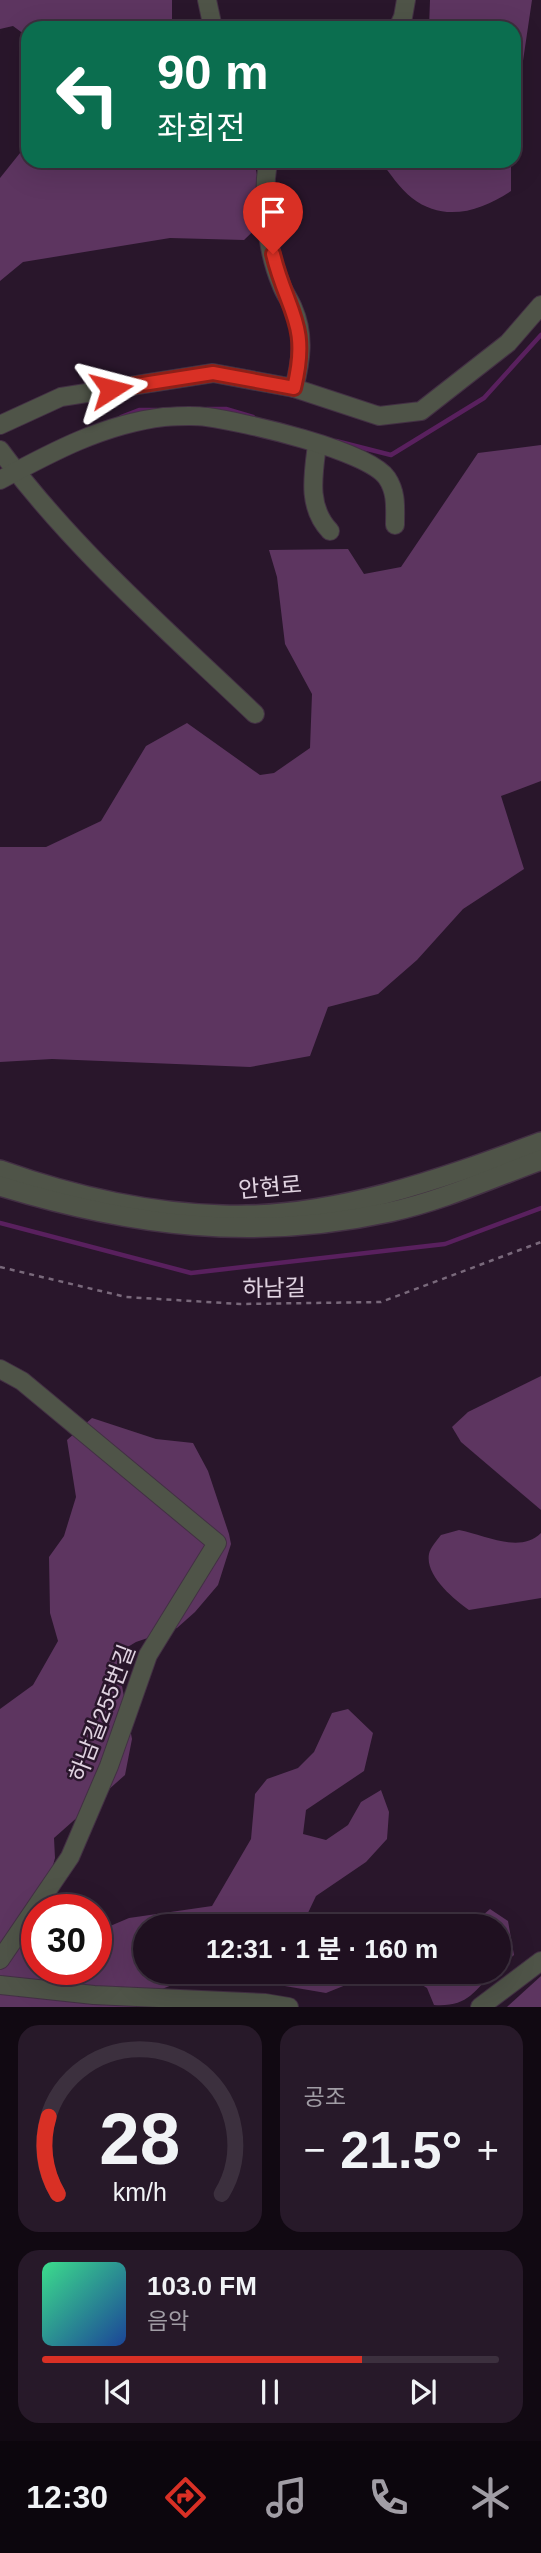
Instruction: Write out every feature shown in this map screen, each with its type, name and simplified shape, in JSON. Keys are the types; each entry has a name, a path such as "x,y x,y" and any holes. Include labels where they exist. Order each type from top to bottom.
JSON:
{"street":[{"path":"207,0 212,21"},
{"path":"402,21 406,0"},
{"path":"268,168 267,215 273,254 280,284 295,311 301,339 301,360 294,388"},
{"path":"0,425 61,397 213,373 294,388 379,416 421,411 508,343 541,305"},
{"path":"255,714 81,546 7,466 104,431 164,417 205,416 258,427 365,459 386,477 396,496 395,525"},
{"path":"317,445 313,475 315,503 318,518 330,531"},
{"name":"안현로","path":"0,1170 103,1199 223,1216 303,1210 399,1190 541,1142"},
{"name":"안현로","path":"0,1186 57,1203 168,1224 208,1228 290,1228 391,1212 541,1160"},
{"name":"하남길255번길","path":"0,1369 22,1381 217,1543 148,1655 109,1766 70,1857 0,1960"},
{"path":"480,2007 541,1961"},
{"path":"0,1985 82,1994 240,2001 289,2007"}],"path":[{"name":"하남길","path":"0,1267 126,1297 240,1304 381,1302 541,1242"}],"shaded area":[{"path":"0,0 172,0 172,21 21,21 21,32 13,26 0,29"},
{"path":"430,0 532,0 521,74 521,21 429,21"},
{"path":"21,152 21,168 255,168 267,218 244,240 170,238 23,262 0,281 0,178"},
{"path":"385,168 511,168 511,191 475,209 449,212 437,210 424,206 399,186"},
{"path":"541,445 541,781 501,796 524,869 463,909 417,960 378,994 328,1007 310,1056 250,1067 52,1059 0,1062 0,847 46,847 101,821 146,746 187,723 260,775 274,773 310,748 312,694 285,644 277,577 269,550 348,549 364,574 401,567 478,453"},
{"path":"541,1376 541,1510 461,1442 452,1427 468,1412"},
{"path":"92,1418 156,1439 193,1443 208,1471 231,1544 218,1585 195,1612 177,1628 136,1642 116,1654 132,1739 125,1775 54,1838 55,1858 45,1894 21,1894 21,1985 112,1985 112,1925 133,1917 133,1984 174,1984 157,1991 159,2007 0,2007 0,1709 33,1685 58,1641 50,1613 49,1557 64,1536 76,1497 67,1440"},
{"path":"459,1530 513,1543 533,1539 541,1533 541,1598 469,1610 456,1600 431,1570 429,1554 441,1535"},
{"path":"348,1709 373,1733 364,1771 306,1810 303,1834 326,1840 348,1825 361,1802 381,1790 389,1812 387,1839 366,1862 316,1896 307,1914 157,1914 212,1906 251,1839 255,1794 267,1779 298,1768 314,1752 332,1713"},
{"path":"490,1909 498,1914 484,1914"},
{"path":"541,1976 541,2007 507,2007 508,2006"},
{"path":"273,1984 348,1984 326,1993"},
{"path":"420,1984 483,1984 462,2001 445,2005 434,2005 427,1988"}],"waterway":[{"path":"336,441 391,455 484,398 541,335"},
{"path":"207,409 226,409 253,417"},
{"path":"121,417 139,410 157,410"},
{"path":"0,1223 191,1273 445,1244 541,1208"}],"route":[{"path":"111,389 213,373 294,388 301,360 301,339 295,311 280,284 273,254"}]}
